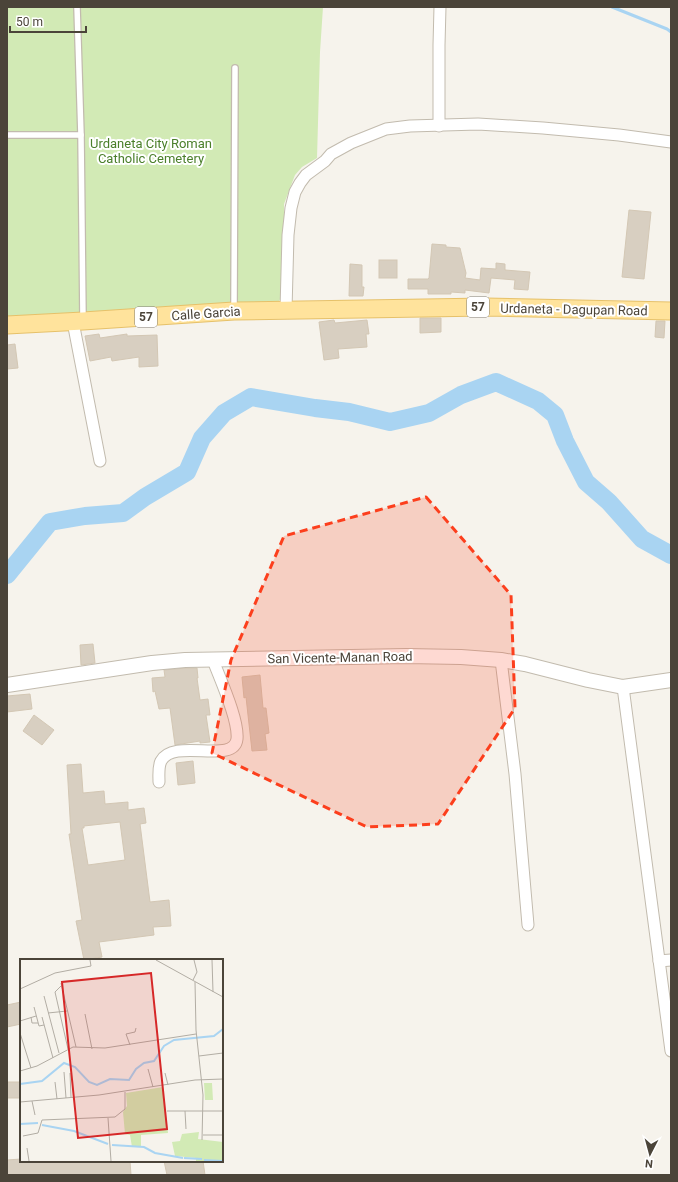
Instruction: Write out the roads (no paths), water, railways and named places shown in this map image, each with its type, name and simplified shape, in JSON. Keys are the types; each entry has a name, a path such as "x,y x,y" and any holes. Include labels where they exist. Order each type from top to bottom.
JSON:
{"main road":[{"name":"Urdaneta - Dagupan Road","path":"286,310 486,307 671,310"},
{"name":"Calle Garcia","path":"7,325 78,322 234,311 286,310"}],"street":[{"path":"439,126 440,7"},
{"path":"286,310 288,235 291,208 295,192 306,175 325,161 331,154 351,143 386,129 410,126 478,124 619,134 671,142"},
{"path":"78,322 100,461"},
{"name":"San Vicente-Manan Road","path":"7,685 185,660 406,656 461,656 501,660 526,664 588,680 623,687 671,680"},
{"path":"159,782 160,762 168,754 194,750 221,751 232,747 236,743 237,738 234,718 213,660"},
{"path":"501,660 516,789 528,925"},
{"path":"623,687 671,1052"},
{"path":"659,961 671,960"}],"lane":[{"path":"78,7 81,135 78,322"},
{"path":"234,311 235,68"},
{"path":"7,135 81,135"}],"waterway":[{"path":"612,7 667,29 671,32"},
{"path":"7,575 50,522 85,516 123,513 145,497 187,472 202,438 224,413 251,397 349,412 390,422 429,413 461,395 496,382 538,401 555,415 565,441 586,482 609,502 642,539 671,555"}],"park label":[{"name":"Urdaneta City Roman Catholic Cemetery","path":"151,150"}]}
